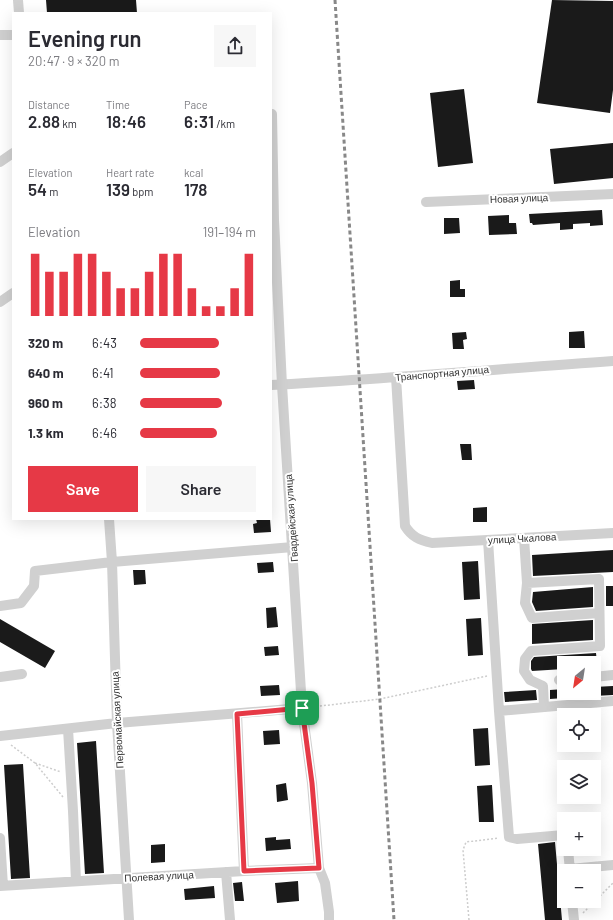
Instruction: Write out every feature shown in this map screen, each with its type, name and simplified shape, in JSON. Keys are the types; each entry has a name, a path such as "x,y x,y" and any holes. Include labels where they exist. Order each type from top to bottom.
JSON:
{"street":[{"path":"18,0 19,12"},
{"path":"0,35 12,35"},
{"name":"Гвардейская улица","path":"272,114 273,220 302,708 312,783 319,868 325,883 329,920"},
{"path":"0,162 12,154"},
{"name":"Новая улица","path":"426,202 613,194"},
{"path":"0,302 12,294"},
{"name":"Транспортная улица","path":"272,385 613,360"},
{"name":"улица Чкалова","path":"396,377 405,526 411,534 420,540 432,543 613,533"},
{"name":"Первомайская улица","path":"109,520 112,562 117,723 128,920"},
{"path":"524,538 527,583 525,603 532,618 599,613"},
{"path":"488,540 496,674 509,837 517,838 557,835"},
{"path":"0,606 21,604 34,586 35,571 112,562 292,547"},
{"path":"527,583 599,579 600,646 531,651 525,658 524,671 530,680 543,686 544,707"},
{"path":"0,678 22,674"},
{"path":"601,676 613,675"},
{"path":"499,711 613,701"},
{"path":"3,738 117,723 302,708"},
{"path":"237,714 244,871"},
{"path":"68,729 74,811 76,881"},
{"path":"0,838 2,886"},
{"path":"601,866 613,865"},
{"name":"Полевая улица","path":"2,886 226,872 319,868"},
{"path":"226,872 230,920"}],"path":[{"path":"302,708 380,699 496,674"},
{"path":"3,738 35,763 74,811"},
{"path":"35,763 72,775"},
{"path":"469,920 463,850 466,842 509,837"},
{"path":"578,917 613,883"}],"building":[{"path":"46,0 136,0 137,12 47,12"},
{"path":"552,0 613,1 613,90 610,113 537,103"},
{"path":"464,89 473,163 438,167 430,93"},
{"path":"613,143 613,178 554,184 550,149"},
{"path":"602,210 603,225 590,226 590,223 573,224 573,229 560,230 560,223 533,225 530,223 529,214"},
{"path":"509,215 509,223 516,223 517,234 489,235 488,216"},
{"path":"444,218 459,218 460,233 444,234"},
{"path":"460,280 460,289 465,289 465,297 450,297 450,281"},
{"path":"584,331 585,348 569,348 569,332"},
{"path":"466,332 467,339 463,340 464,349 453,349 452,333"},
{"path":"474,380 475,389 458,390 457,381"},
{"path":"460,444 471,444 472,460 462,460"},
{"path":"487,507 487,522 473,522 473,508"},
{"path":"256,520 270,520 271,532 254,533 253,524 257,523"},
{"path":"613,550 613,572 533,576 532,555"},
{"path":"478,561 480,599 464,600 462,562"},
{"path":"273,562 274,572 258,573 257,563"},
{"path":"133,570 145,570 146,584 134,585"},
{"path":"606,586 613,586 613,606 606,606"},
{"path":"593,587 593,607 536,611 532,602 533,592"},
{"path":"276,607 278,627 267,628 266,608"},
{"path":"481,618 483,655 468,656 466,619"},
{"path":"0,619 55,651 45,668 0,642"},
{"path":"593,620 593,640 532,644 532,624"},
{"path":"278,646 279,655 265,656 264,647"},
{"path":"596,653 596,656 557,656 557,669 532,671 531,661 534,657"},
{"path":"279,685 280,695 261,696 260,686"},
{"path":"613,686 613,695 601,696 601,687"},
{"path":"536,690 537,700 505,702 504,692"},
{"path":"550,690 557,690 557,698 550,699"},
{"path":"488,728 490,765 475,766 473,729"},
{"path":"279,730 280,744 264,745 263,731"},
{"path":"96,741 104,873 85,874 77,743"},
{"path":"23,764 30,878 11,879 4,765"},
{"path":"286,783 288,800 277,802 276,785"},
{"path":"492,785 494,822 479,822 477,786"},
{"path":"276,837 276,840 290,839 291,849 266,851 265,838"},
{"path":"555,842 557,864 557,908 561,908 562,920 545,920 538,844"},
{"path":"165,844 165,862 151,863 151,845"},
{"path":"298,881 299,901 277,903 275,883"},
{"path":"242,882 244,901 235,901 233,883"},
{"path":"214,886 215,898 185,900 184,889"}],"railway":[{"path":"335,0 394,920"}],"route":[{"path":"302,708 312,783 319,868 244,871 237,714 302,708"}]}
